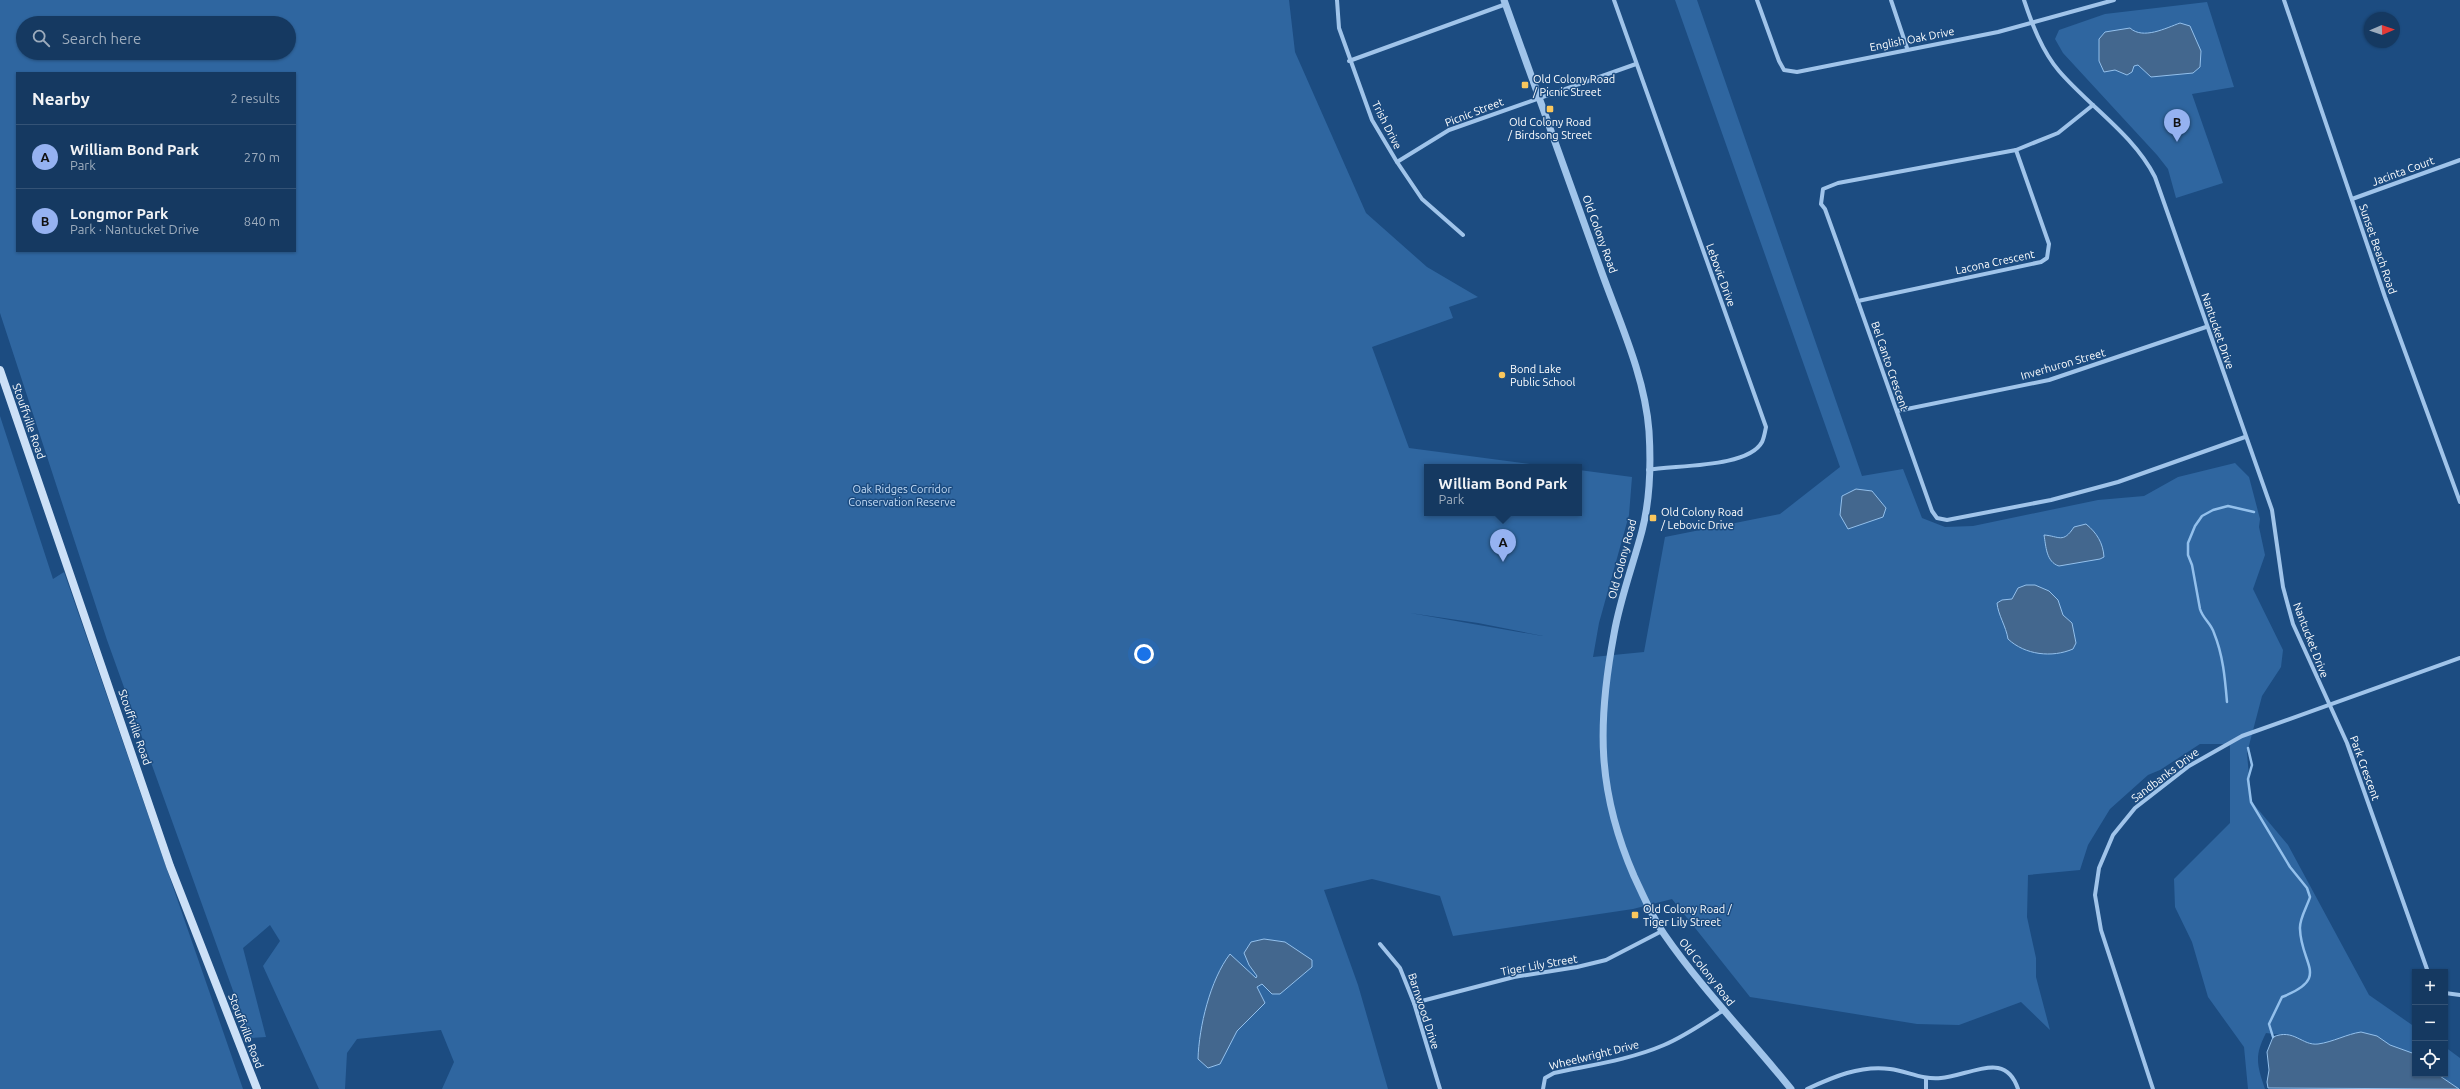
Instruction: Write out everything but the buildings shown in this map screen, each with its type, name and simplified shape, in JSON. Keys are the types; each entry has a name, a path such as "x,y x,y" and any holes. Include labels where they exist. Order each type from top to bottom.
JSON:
{"main road":[{"name":"Stouffville Road","path":"0,370 170,866 257,1089"}],"street":[{"name":"Trish Drive","path":"1337,0 1339,28 1349,61 1372,120 1397,162 1422,199 1463,235"},
{"name":"Lebovic Drive","path":"1614,0 1766,427 1762,443 1750,453 1737,458 1714,464 1648,470"},
{"name":"English Oak Drive","path":"1757,0 1778,62 1784,70 1797,72 1907,48 1998,32 2114,0"},
{"path":"1891,0 1907,48"},
{"name":"Nantucket Drive","path":"2024,0 2031,22 2044,49 2059,70 2134,146 2155,178 2206,327 2272,510 2283,588 2293,624 2328,704"},
{"name":"Sunset Beach Road","path":"2284,0 2352,199 2460,502"},
{"path":"1349,61 1505,2"},
{"name":"Old Colony Road","path":"1505,2 1626,340 1645,400 1649,432 1648,470 1643,527 1616,623 1607,672 1602,748 1610,808 1622,848 1662,931 1722,1011 1764,1055 1791,1089"},
{"name":"Picnic Street","path":"1397,162 1449,130 1636,64"},
{"name":"Bel Canto Crescent","path":"2093,105 2058,133 2016,150 1838,183 1823,189 1821,204 1825,209 1932,511 1938,518 1947,520 2051,500 2118,482 2245,437"},
{"name":"Lacona Crescent","path":"1858,301 2042,262 2047,258 2049,244 2016,150"},
{"name":"Jacinta Court","path":"2352,199 2460,160"},
{"name":"Inverhuron Street","path":"1897,411 2049,380 2206,327"},
{"path":"2328,704 2460,658"},
{"name":"Park Crescent","path":"2328,704 2347,743 2427,969"},
{"name":"Sandbanks Drive","path":"2153,1089 2101,930 2095,895 2099,868 2113,835 2135,808 2189,766 2211,752 2242,736 2328,704"},
{"name":"Tiger Lily Street","path":"1414,1003 1514,977 1577,967 1606,960 1662,931"},
{"name":"Barnwood Drive","path":"1380,944 1400,968 1414,1003 1440,1089"},
{"path":"2448,993 2460,995"},
{"name":"Wheelwright Drive","path":"1543,1089 1545,1078 1554,1073 1625,1058 1664,1045 1694,1030 1722,1011"},
{"path":"1807,1089 1854,1070 1889,1069 1926,1079 1942,1078 1998,1067 2007,1072 2015,1080 2018,1089"},
{"path":"1926,1079 1926,1089"}],"green space":[{"name":"Oak Ridges Corridor Conservation Reserve","path":"0,0 1289,0 1295,52 1366,213 1427,267 1478,297 1449,307 1453,318 1372,347 1409,448 1530,464 1424,464 1424,516 1582,516 1582,470 1632,477 1629,515 1599,623 1593,657 1644,652 1665,537 1780,514 1840,467 1675,0 1697,0 1862,476 1903,469 1922,518 1945,527 1973,526 2098,500 2144,496 2178,477 2235,463 2249,477 2260,519 2259,527 2265,555 2253,589 2283,650 2281,667 2262,696 2247,753 2251,801 2288,845 2369,995 2412,1025 2412,1054 2368,1037 2326,1048 2282,1035 2266,1033 2258,1054 2260,1073 2265,1089 2248,1089 2244,1047 2208,997 2192,942 2175,907 2174,879 2230,823 2230,744 2200,744 2160,770 2148,775 2110,809 2088,845 2080,870 2028,875 2027,917 2036,958 2036,977 2050,1030 2021,1002 1959,1025 1917,1024 1750,997 1672,899 1633,909 1453,936 1440,896 1372,879 1324,890 1358,985 1388,1089 442,1089 454,1062 441,1030 357,1039 347,1053 345,1089 319,1089 263,966 280,941 270,925 243,948 266,1037 250,1038 107,640 0,313","holes":["1410,613 1478,623 1543,636"]},
{"path":"2207,2 2234,87 2192,94 2223,183 2176,198 2168,169 2157,155 2063,53 2055,39 2059,30 2105,14"},
{"path":"0,416 53,579 64,572 243,1089 0,1089"},
{"path":"2448,1049 2460,1058 2460,1089 2452,1089 2438,1077 2448,1077"}],"shaded area":[{"path":"2180,23 2190,26 2201,51 2200,67 2193,73 2151,77 2138,65 2134,66 2132,72 2127,75 2115,70 2104,72 2099,61 2099,39 2105,32 2130,28 2141,33 2148,33"},
{"path":"1856,489 1872,491 1886,508 1883,517 1848,529 1840,515 1842,496"},
{"path":"2086,524 2099,539 2104,557 2059,566 2051,561 2047,553 2044,535 2060,538 2064,537 2067,536 2074,527"},
{"path":"2026,585 2035,585 2049,591 2058,600 2063,615 2072,623 2076,643 2073,649 2065,652 2048,654 2030,652 2022,649 2008,639 1997,603 2002,600 2012,599 2018,588"},
{"path":"1264,939 1285,942 1312,960 1312,967 1280,994 1272,994 1262,984 1257,987 1265,1003 1237,1031 1220,1064 1208,1068 1198,1059 1203,1019 1211,990 1230,954 1256,978 1257,976 1249,965 1244,953 1251,942"},
{"path":"2361,1032 2377,1036 2390,1045 2412,1053 2412,1077 2441,1077 2459,1089 2268,1088 2267,1082 2269,1070 2267,1052 2273,1037 2287,1035 2312,1044 2318,1044 2329,1042 2350,1034"}],"waterway":[{"path":"2227,702 2222,658 2213,630 2200,609 2192,565 2188,555 2188,543 2195,526 2202,516 2213,510 2228,506 2254,512"},
{"path":"2248,748 2252,765 2248,779 2251,802 2290,867 2307,888 2310,897 2300,925 2302,941 2310,969 2309,977 2306,983 2297,990 2282,997 2269,1024 2273,1037"}],"place":[{"name":"Old Colony Road / Picnic Street","path":"1525,85"},
{"name":"Old Colony Road / Birdsong Street","path":"1550,109"},
{"name":"Longmor Park","path":"2177,142"},
{"name":"Bond Lake Public School","path":"1502,375"},
{"name":"Old Colony Road / Lebovic Drive","path":"1653,518"},
{"name":"William Bond Park","path":"1503,562"},
{"name":"Old Colony Road / Tiger Lily Street","path":"1635,915"}]}
